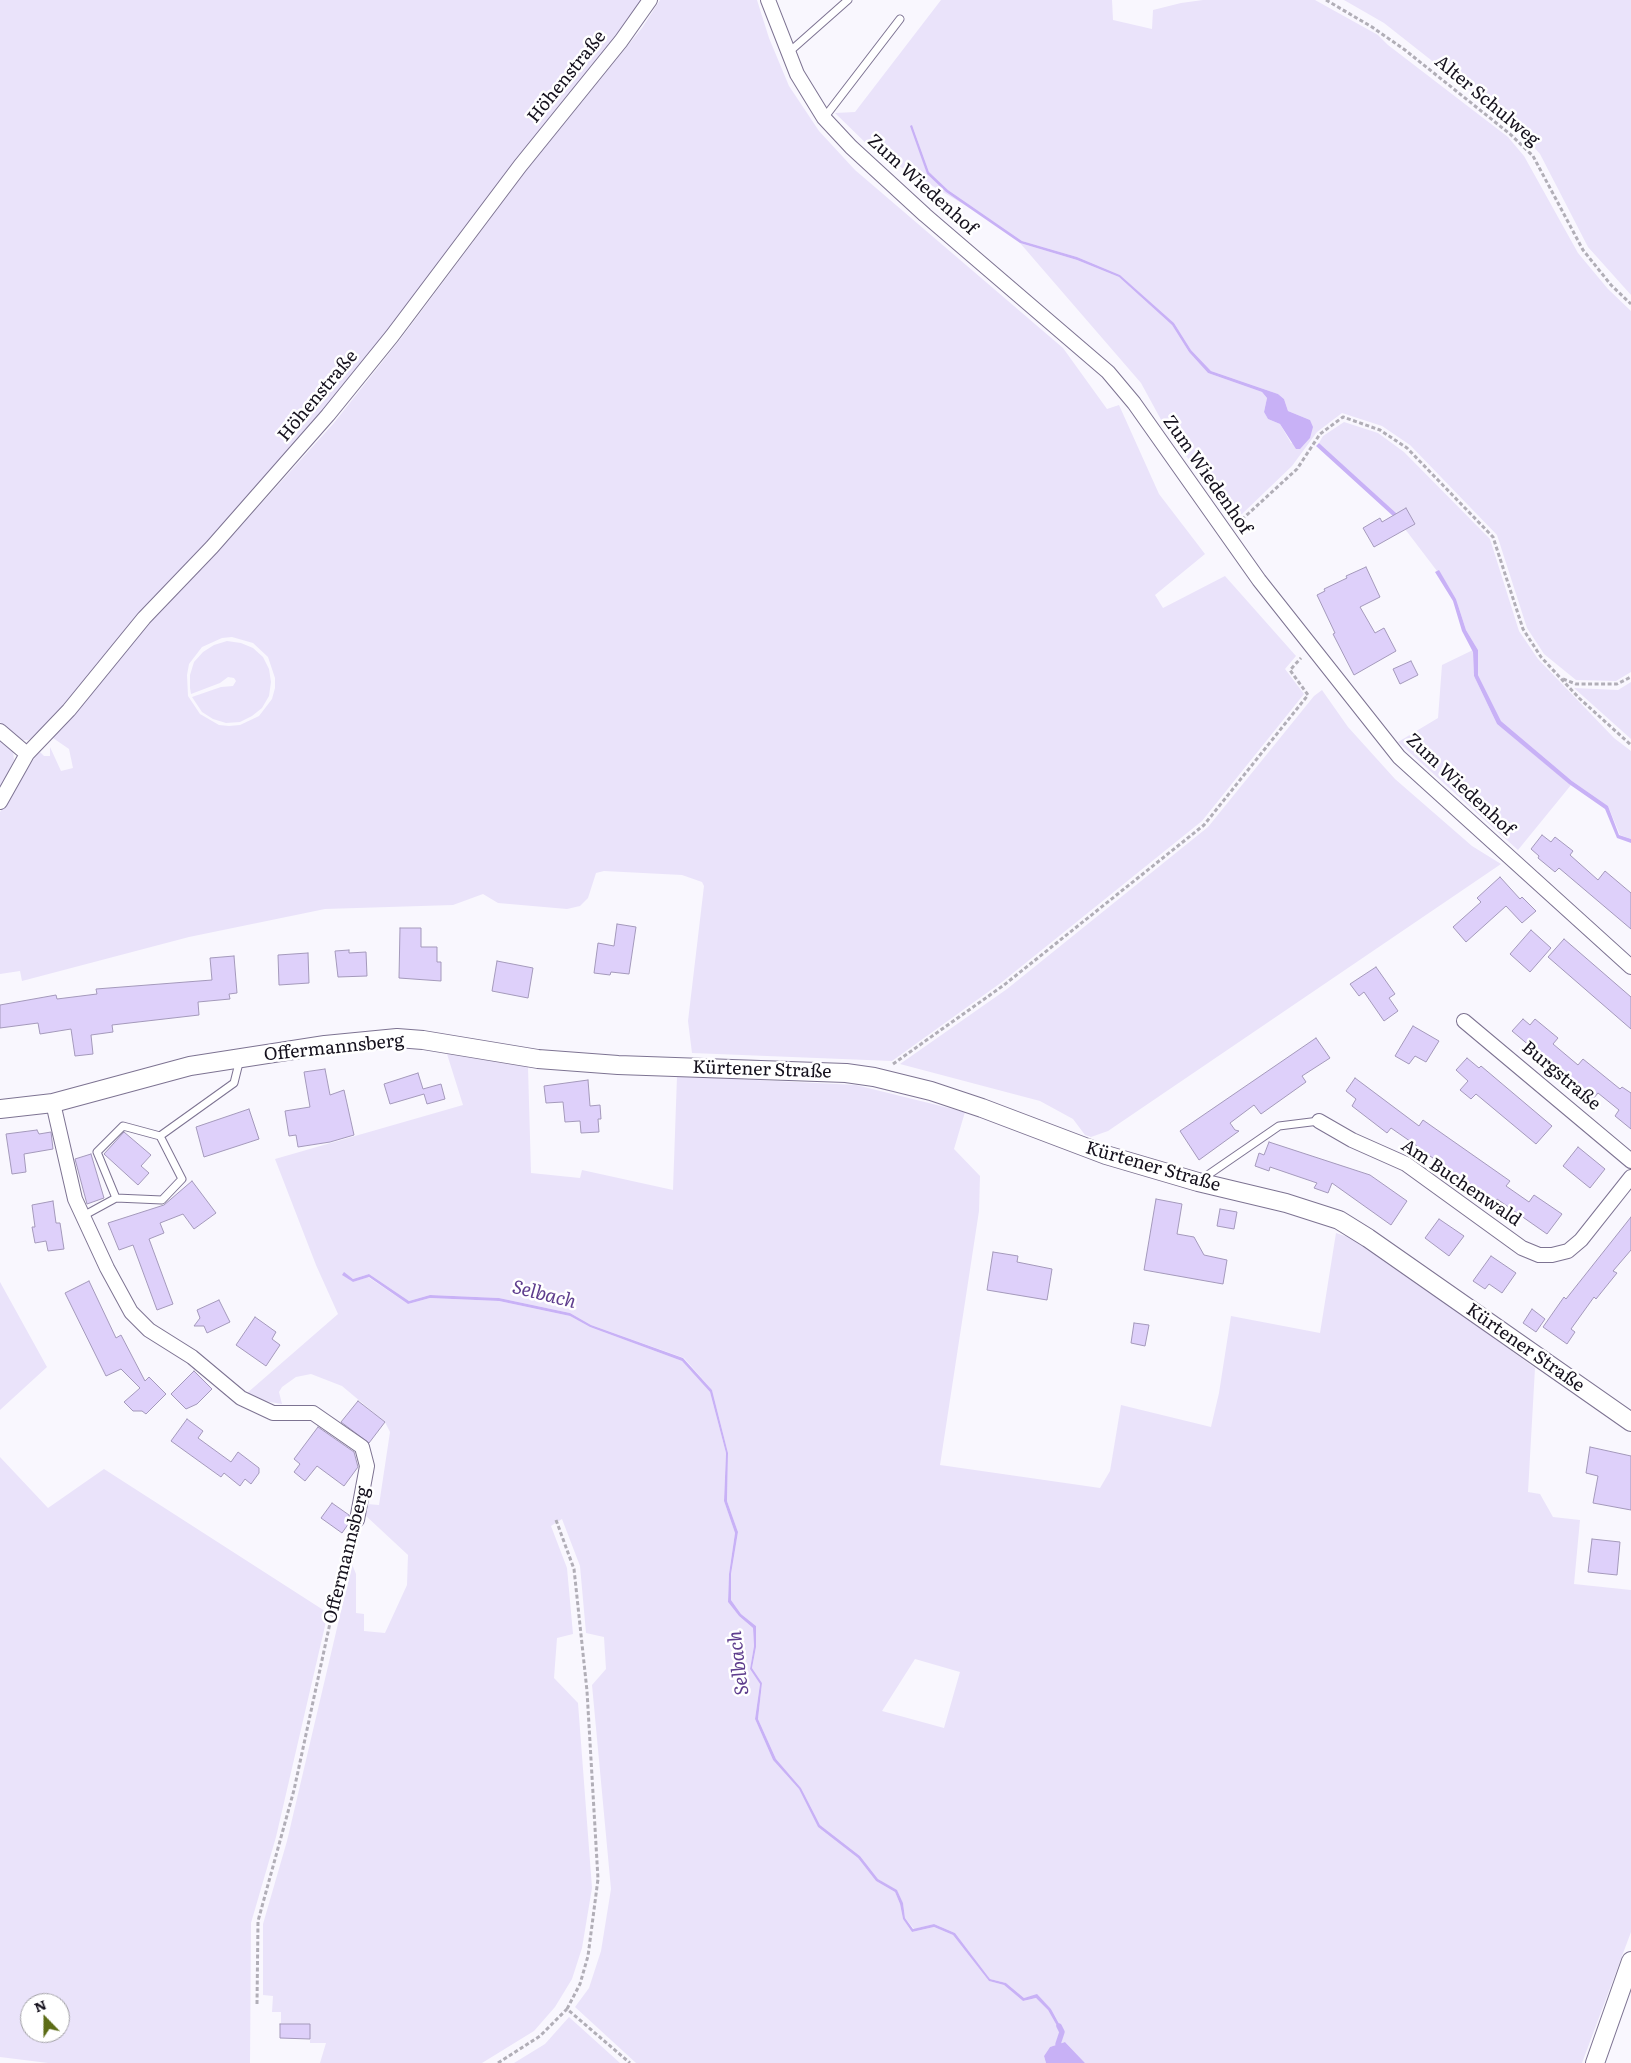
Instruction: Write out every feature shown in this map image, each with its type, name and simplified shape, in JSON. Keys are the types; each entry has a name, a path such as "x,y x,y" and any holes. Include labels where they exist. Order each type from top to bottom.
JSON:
{"street":[{"name":"Höhenstraße","path":"0,802 27,754 69,710 144,618 212,547 328,415 392,336 520,166 621,41 650,0"},
{"name":"Zum Wiedenhof","path":"768,0 787,54 807,94 824,118 851,147 925,216 1108,372 1134,404 1225,533 1399,757 1631,967"},
{"path":"0,730 27,754"},
{"name":"Burgstraße","path":"1464,1021 1631,1161"},
{"name":"Offermannsberg","path":"0,1109 54,1103 190,1066 325,1045 397,1038 423,1040 538,1059 618,1065"},
{"name":"Kürtener Straße","path":"618,1065 846,1072 874,1077 956,1100 1106,1155 1198,1182 1286,1203 1339,1220 1368,1238 1631,1422"},
{"name":"Offermannsberg","path":"54,1103 69,1178 83,1216 106,1268 131,1312 148,1330 192,1357 241,1398 273,1413 313,1413 362,1447 367,1466 357,1520"},
{"name":"Am Buchenwald","path":"1320,1121 1352,1140 1406,1164 1522,1248 1539,1255 1568,1251 1581,1240 1631,1177"},
{"path":"1594,2063 1631,1961"}],"lane":[{"path":"787,54 848,0"},
{"path":"824,118 900,18"},
{"path":"160,1136 234,1083 240,1059"},
{"name":"Am Buchenwald","path":"1198,1182 1279,1126 1320,1121"},
{"path":"83,1216 116,1198 162,1200 182,1179 160,1136 123,1126 97,1152 116,1198"}],"path":[{"name":"Alter Schulweg","path":"1326,0 1372,27 1405,50 1510,134 1533,156 1583,250 1611,286 1631,304"},
{"path":"1225,533 1247,516 1297,469 1314,441 1343,417 1380,430 1407,448 1493,537 1523,629 1541,657 1579,698 1631,745"},
{"path":"874,1077 1004,985 1204,825 1308,695 1290,670 1312,647"},
{"path":"1562,679 1576,684 1617,684 1631,677"},
{"name":"Offermannsberg","path":"257,2004 258,1921 294,1790 332,1613 357,1520"},
{"path":"498,2063 540,2036 567,2009 580,1984 588,1956 598,1879 586,1690 574,1569 556,1520"},
{"path":"567,2009 630,2063"}],"shaded area":[{"path":"0,0 643,0 613,43 391,329 324,412 65,706 34,737 28,740 22,740 13,735 0,722"},
{"path":"660,0 757,0 769,38 789,86 819,131 855,170 1063,348 1107,409 1119,405 1159,494 1205,554 1155,595 1163,608 1225,576 1296,656 1285,669 1304,694 1202,821 1002,982 892,1061 692,1053 688,1021 704,886 702,882 682,875 604,871 596,873 588,898 580,906 567,909 498,903 483,894 453,905 325,909 189,937 22,981 20,971 0,974 0,812 35,757 40,752 44,756 50,756 50,747 61,771 73,768 69,749 53,738 59,730 133,638 232,536 333,424 402,337 529,167 642,28","holes":["232,637 253,643 268,657 275,678 272,699 259,716 240,725 219,725 200,714 188,696 187,675 189,664 202,647 222,638"]},
{"path":"941,0 1112,0 1113,20 1152,29 1153,10 1181,3 1203,0 1315,0 1378,35 1388,45 1508,137 1524,156 1578,253 1608,289 1631,311 1631,672 1616,681 1576,680 1544,654 1527,628 1497,535 1410,445 1382,426 1342,413 1317,432 1292,466 1242,514 1228,513 1165,427 1141,383 1020,243 1077,260 1119,277 1172,325 1189,352 1208,373 1262,392 1267,398 1264,412 1268,419 1280,424 1291,443 1303,445 1310,420 1288,411 1284,399 1278,394 1211,371 1191,350 1174,323 1120,275 1077,257 1022,241 948,190 929,172 912,125 927,174 946,192 970,208 875,152 835,113 855,112"},
{"path":"1344,0 1631,0 1631,295 1588,247 1540,154 1516,127 1384,23"},
{"path":"912,125 929,172 948,190 1022,241 1077,257 1120,275 1174,323 1191,350 1211,371 1278,394 1284,399 1288,411 1310,420 1313,427 1310,438 1300,449 1296,449 1280,424 1268,419 1264,412 1267,398 1262,392 1208,373 1189,352 1172,325 1119,277 1077,260 1020,243 946,192 927,174 910,126"},
{"path":"1344,422 1378,433 1404,452 1490,539 1519,631 1538,659 1614,738 1631,751 1631,839 1620,835 1608,806 1572,781 1501,721 1478,675 1478,650 1466,630 1456,599 1439,571 1437,571 1405,529 1395,512 1319,443 1323,436"},
{"path":"1319,443 1397,514 1393,516 1316,446"},
{"path":"1439,570 1456,599 1466,630 1478,650 1478,675 1501,721 1572,781 1608,806 1619,835 1631,839 1631,843 1617,838 1605,809 1569,784 1497,724 1474,676 1473,652 1462,631 1453,601 1435,572"},
{"path":"227,641 241,643 253,648 263,657 269,669 271,682 269,696 262,708 240,722 226,723 213,719 202,712 192,697 221,687 233,686 236,681 234,678 228,677 220,683 191,694 190,688 190,675 194,662 203,652 214,645"},
{"path":"1473,650 1474,676 1497,724 1571,785 1518,850 1398,742 1438,718 1442,665"},
{"path":"1631,682 1631,739 1574,688 1618,690"},
{"path":"1322,690 1348,727 1395,779 1472,846 1501,864 1108,1131 1091,1137 1085,1135 1073,1119 1040,1101 900,1064 1007,989 1208,827 1314,696"},
{"path":"0,736 13,751 14,760 0,790"},
{"path":"447,1054 528,1067 531,1173 580,1178 582,1170 673,1190 677,1076 856,1085 965,1112 954,1149 980,1176 979,1211 940,1465 1100,1488 1110,1471 1121,1405 1211,1427 1219,1393 1231,1316 1320,1333 1336,1233 1360,1241 1535,1368 1528,1492 1540,1494 1553,1517 1580,1520 1574,1584 1631,1590 1631,1932 1582,2063 1085,2063 1065,2042 1050,2047 1044,2056 1046,2063 636,2063 575,2007 589,1988 601,1951 611,1889 592,1685 606,1669 604,1637 586,1633 580,1566 562,1519 551,1526 567,1568 573,1634 557,1638 554,1678 578,1703 592,1888 582,1948 572,1979 555,2007 534,2031 482,2063 320,2063 326,2043 310,2043 310,2024 281,2024 281,2012 272,2012 273,1996 263,1995 263,1924 287,1841 352,1564 356,1574 356,1613 364,1614 364,1631 385,1633 407,1585 408,1555 365,1515 367,1504 379,1505 390,1432 385,1422 342,1386 311,1374 296,1377 282,1387 279,1392 282,1404 264,1401 246,1394 338,1314 316,1265 275,1159 463,1105","holes":["344,1273 353,1279 369,1274 409,1301 430,1295 499,1298 570,1313 591,1325 684,1358 712,1390 728,1453 727,1501 738,1532 731,1574 731,1600 741,1614 756,1626 756,1647 752,1668 762,1683 758,1719 776,1759 801,1788 820,1825 860,1856 878,1879 897,1891 903,1903 905,1918 914,1929 934,1924 955,1933 990,1979 1006,1983 1024,1998 1037,1995 1051,2009 1063,2031 1061,2033 1048,2010 1036,1998 1023,2001 1004,1985 989,1981 953,1935 934,1927 912,1932 903,1919 895,1892 876,1881 858,1858 818,1827 799,1789 773,1760 755,1719 760,1684 750,1669 754,1646 753,1628 739,1616 728,1602 729,1574 735,1533 724,1501 726,1453 710,1392 682,1361 590,1327 570,1316 499,1301 430,1298 408,1304 368,1277 353,1282 343,1275","915,1659 960,1672 944,1728 882,1711"]},
{"path":"344,1272 353,1279 369,1274 409,1301 430,1295 499,1298 570,1313 591,1325 683,1358 712,1390 728,1453 727,1501 738,1532 731,1574 731,1600 741,1614 756,1626 756,1647 752,1668 762,1683 758,1719 776,1759 801,1788 820,1825 860,1856 878,1879 897,1890 903,1903 905,1918 913,1929 934,1924 955,1933 990,1979 1006,1983 1024,1998 1037,1994 1051,2009 1063,2031 1061,2033 1048,2010 1036,1998 1023,2001 1004,1985 989,1981 953,1935 934,1927 912,1932 903,1919 895,1892 876,1881 858,1858 818,1827 799,1789 773,1760 755,1719 760,1684 750,1669 754,1646 753,1628 739,1616 728,1602 729,1574 735,1533 724,1501 726,1453 710,1392 682,1361 590,1327 570,1316 499,1301 430,1298 408,1304 369,1277 353,1282 342,1275"},
{"path":"0,1282 47,1367 0,1410"},
{"path":"0,1457 48,1508 104,1469 328,1613 276,1837 251,1923 250,2063 48,2063 0,2057"},
{"path":"569,2017 620,2063 514,2063 545,2044"},
{"path":"1065,2042 1085,2063 1046,2063 1044,2056 1050,2047"}],"building":[{"path":"1406,508 1415,524 1374,547 1363,528 1380,518 1382,522"},
{"path":"1366,567 1380,597 1360,607 1375,633 1384,628 1396,651 1354,675 1333,634 1335,633 1317,595 1325,591 1324,589 1347,578 1346,576"},
{"path":"1411,661 1418,675 1400,684 1393,669"},
{"path":"1542,835 1551,842 1555,837 1573,851 1570,855 1598,880 1605,871 1631,893 1631,929 1559,868 1555,872 1538,858 1539,856 1531,849"},
{"path":"1500,877 1520,899 1522,897 1536,911 1522,923 1506,906 1466,942 1453,927 1481,902 1477,898"},
{"path":"617,924 636,927 629,974 611,972 610,975 594,973 598,943 614,946"},
{"path":"400,928 421,928 421,947 437,947 437,962 441,962 441,981 399,978"},
{"path":"1531,930 1551,948 1530,972 1510,954"},
{"path":"1564,939 1631,997 1631,1029 1548,957"},
{"path":"349,950 349,953 366,952 367,976 338,977 335,951"},
{"path":"308,953 309,983 279,985 278,955"},
{"path":"234,956 237,993 229,994 230,999 198,1002 199,1015 112,1025 113,1032 91,1035 93,1054 75,1056 71,1029 40,1034 38,1023 0,1028 0,1005 56,995 57,999 97,994 96,989 212,980 210,958"},
{"path":"497,961 533,968 528,998 492,991"},
{"path":"1376,967 1395,994 1389,998 1398,1011 1384,1021 1364,992 1359,996 1350,984"},
{"path":"1523,1019 1530,1025 1535,1019 1558,1038 1553,1044 1578,1065 1583,1059 1620,1089 1622,1087 1631,1093 1631,1129 1615,1116 1619,1110 1598,1093 1593,1099 1512,1031"},
{"path":"1413,1026 1439,1041 1426,1062 1415,1056 1409,1064 1395,1056"},
{"path":"1316,1038 1330,1058 1302,1076 1306,1082 1261,1114 1254,1105 1230,1123 1235,1130 1239,1131 1199,1160 1180,1131"},
{"path":"1467,1058 1479,1068 1481,1066 1552,1126 1536,1144 1476,1094 1471,1099 1460,1090 1468,1081 1456,1070"},
{"path":"325,1069 330,1095 344,1090 354,1135 330,1142 298,1147 296,1135 289,1136 285,1111 310,1107 304,1072"},
{"path":"418,1073 423,1089 441,1084 445,1099 427,1104 424,1094 390,1104 384,1084"},
{"path":"1355,1078 1419,1126 1423,1120 1510,1181 1506,1186 1529,1202 1534,1195 1562,1214 1547,1234 1430,1156 1415,1152 1417,1146 1391,1128 1387,1133 1352,1106 1356,1099 1346,1091"},
{"path":"588,1080 590,1106 600,1105 601,1119 598,1119 599,1132 581,1133 580,1121 565,1122 563,1102 546,1103 544,1086"},
{"path":"249,1109 259,1139 204,1157 196,1127"},
{"path":"37,1130 39,1134 51,1132 53,1149 24,1154 26,1172 12,1174 6,1134"},
{"path":"124,1132 151,1155 141,1166 149,1173 138,1185 104,1154"},
{"path":"1269,1142 1370,1175 1407,1201 1391,1225 1332,1183 1328,1193 1314,1188 1317,1183 1270,1167 1269,1171 1255,1166 1259,1153 1264,1155"},
{"path":"1578,1147 1605,1169 1590,1188 1563,1166"},
{"path":"91,1154 104,1198 87,1204 75,1159"},
{"path":"192,1181 216,1213 194,1229 183,1214 160,1223 164,1233 149,1239 173,1304 157,1310 133,1245 119,1250 108,1223 164,1205"},
{"path":"1156,1199 1182,1204 1177,1234 1194,1237 1204,1255 1227,1260 1223,1284 1144,1270"},
{"path":"53,1201 56,1223 60,1223 64,1249 48,1251 46,1241 35,1243 32,1227 35,1227 32,1205"},
{"path":"1220,1209 1237,1212 1234,1229 1217,1226"},
{"path":"1631,1217 1631,1250 1613,1271 1617,1273 1596,1299 1594,1297 1571,1329 1575,1332 1567,1344 1543,1327 1564,1297 1566,1299"},
{"path":"1439,1219 1464,1236 1449,1256 1425,1238"},
{"path":"993,1252 1018,1256 1017,1262 1052,1269 1047,1300 987,1290"},
{"path":"1491,1256 1516,1273 1502,1293 1489,1284 1485,1289 1473,1281"},
{"path":"89,1281 116,1338 121,1335 145,1381 149,1377 166,1394 146,1414 142,1411 133,1411 124,1402 140,1388 121,1369 106,1376 65,1293"},
{"path":"219,1300 230,1322 207,1333 204,1326 194,1326 200,1318 197,1310"},
{"path":"1532,1309 1545,1319 1536,1332 1523,1323"},
{"path":"255,1317 276,1332 272,1339 280,1345 266,1366 236,1345"},
{"path":"1134,1323 1149,1325 1145,1346 1131,1343"},
{"path":"194,1371 212,1389 197,1404 186,1409 171,1394"},
{"path":"358,1401 385,1422 369,1443 341,1422"},
{"path":"187,1419 203,1431 198,1438 231,1462 238,1452 259,1468 259,1473 251,1484 245,1479 240,1486 224,1473 221,1477 171,1441"},
{"path":"318,1427 354,1452 358,1467 344,1486 317,1466 305,1481 294,1472 300,1464 294,1459"},
{"path":"1590,1447 1631,1456 1631,1510 1593,1503 1598,1476 1586,1473"},
{"path":"332,1503 349,1515 349,1523 342,1533 321,1518"},
{"path":"1592,1539 1620,1542 1617,1575 1588,1572"},
{"path":"280,2024 310,2024 310,2039 280,2038"}],"waterway":[{"name":"Selbach","path":"1059,2026 1062,2032 1058,2044 1062,2048"}]}
